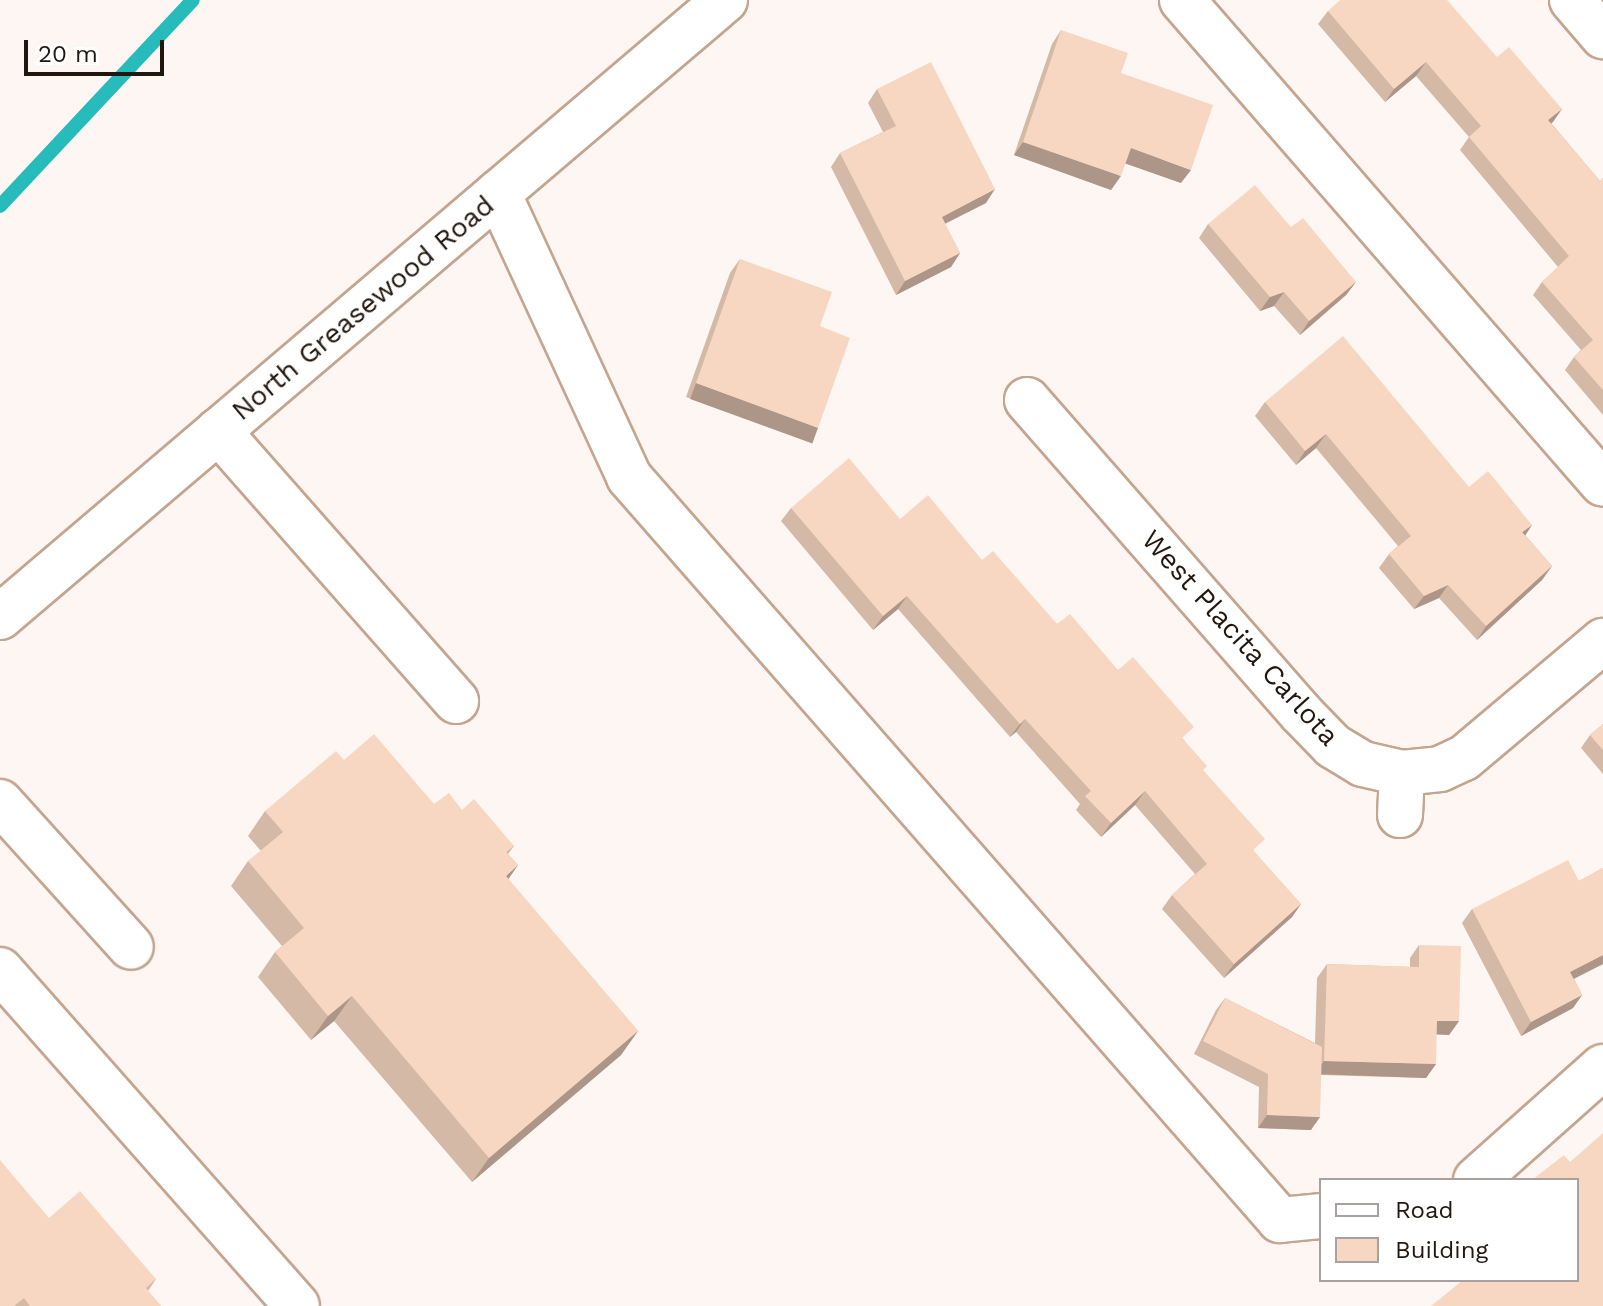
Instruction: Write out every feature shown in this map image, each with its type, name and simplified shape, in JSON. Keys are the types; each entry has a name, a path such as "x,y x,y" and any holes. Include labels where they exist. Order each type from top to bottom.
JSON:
{"street":[{"name":"North Greasewood Road","path":"0,617 725,0"},
{"path":"1182,0 1603,484"},
{"path":"1572,0 1603,36"},
{"path":"498,193 629,477 1280,1220 1319,1216"},
{"name":"West Placita Carlota","path":"1027,400 1333,746 1363,764 1401,794 1464,758 1603,641"},
{"path":"218,431 456,701"},
{"path":"0,802 131,947"},
{"path":"0,970 297,1306"},
{"path":"1478,1178 1603,1067"}],"building":[{"path":"1340,0 1447,0 1497,57 1509,47 1562,109 1548,120 1600,181 1603,178 1603,390 1574,357 1593,340 1542,282 1569,256 1469,137 1481,126 1426,62 1394,89 1328,11"},
{"path":"1061,30 1128,53 1121,73 1213,105 1191,170 1131,148 1121,176 1023,142"},
{"path":"931,62 995,189 942,217 960,253 905,281 840,153 896,126 877,89"},
{"path":"1255,185 1291,227 1303,218 1356,282 1309,321 1284,292 1270,297 1208,224"},
{"path":"740,259 832,292 820,326 850,338 818,428 696,383"},
{"path":"1343,336 1469,487 1488,471 1532,525 1522,532 1552,566 1486,626 1448,585 1424,596 1389,554 1411,536 1326,434 1305,451 1265,402"},
{"path":"849,458 900,519 928,495 982,560 993,551 1057,624 1070,614 1118,670 1133,657 1194,727 1182,738 1207,766 1203,770 1265,839 1253,850 1301,904 1234,964 1172,895 1207,864 1145,791 1111,823 1085,796 1091,791 1025,719 1020,724 907,596 883,616 791,508"},
{"path":"1603,724 1603,750 1590,735"},
{"path":"374,734 434,804 449,793 462,810 474,799 514,846 506,852 518,865 506,876 638,1031 489,1158 352,996 328,1016 275,952 304,928 248,861 283,832 265,811 336,751 344,760"},
{"path":"1568,860 1579,881 1603,868 1603,955 1570,972 1582,995 1531,1022 1472,909"},
{"path":"1419,945 1461,946 1459,1021 1437,1021 1436,1064 1324,1061 1327,964 1419,967"},
{"path":"1225,998 1322,1047 1320,1117 1267,1115 1268,1074 1203,1041"},
{"path":"1603,1133 1603,1306 1431,1306 1461,1282 1579,1282 1579,1178 1535,1178 1564,1155 1570,1162"},
{"path":"0,1160 49,1218 80,1191 156,1279 146,1288 161,1306 30,1306 24,1298 14,1306 0,1306"}],"waterway":[{"path":"0,206 193,0"}]}
